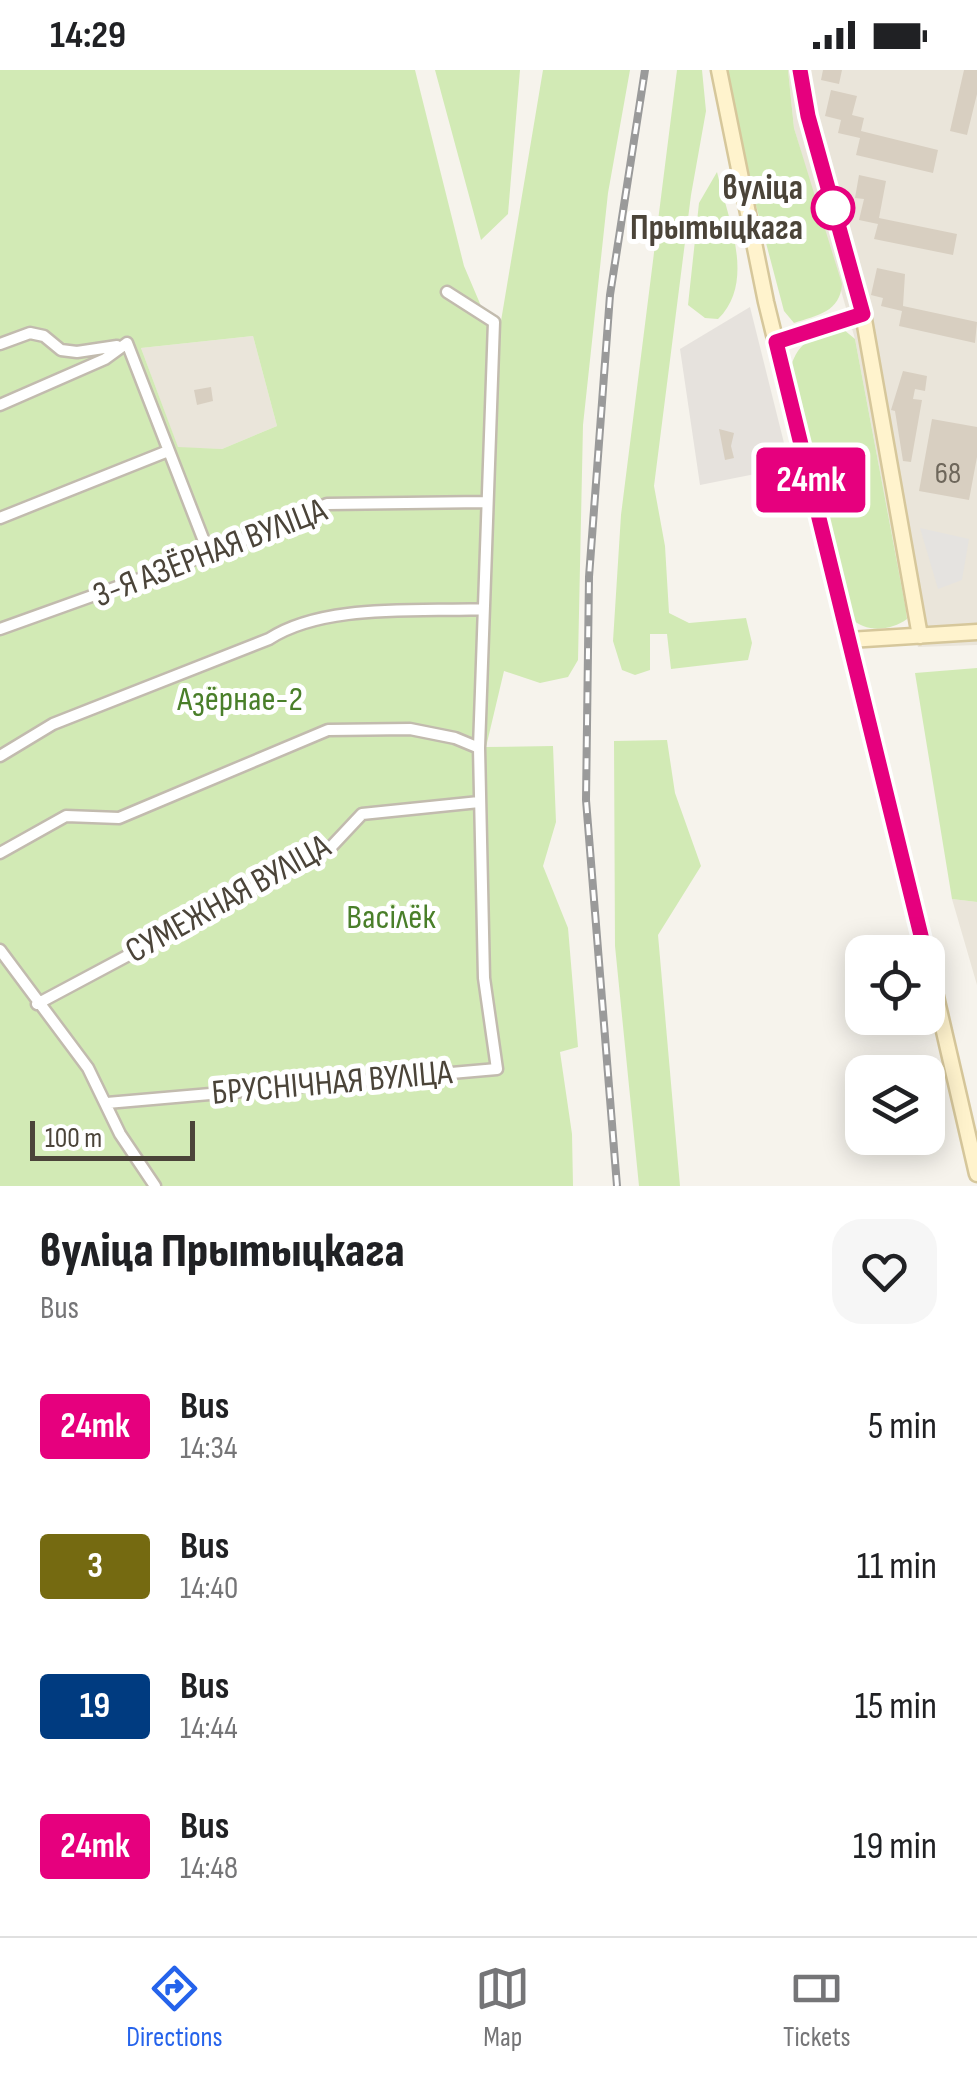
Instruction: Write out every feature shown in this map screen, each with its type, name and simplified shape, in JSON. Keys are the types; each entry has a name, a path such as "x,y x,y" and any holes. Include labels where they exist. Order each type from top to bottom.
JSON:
{"main road":[{"path":"719,70 743,202 921,935"},
{"path":"800,70 808,116 863,314 920,636"},
{"path":"849,640 977,632"},
{"path":"945,1035 977,1174"}],"street":[{"path":"446,292 494,322 485,502 479,802"},
{"path":"776,342 863,314"},
{"path":"0,344 30,333 44,336 61,350 77,352 127,343"},
{"path":"0,405 105,359 127,343"},
{"path":"127,343 209,554"},
{"path":"0,518 168,452"},
{"name":"3-Я АЗЁРНАЯ ВУЛІЦА","path":"0,629 209,554 327,504 485,502"},
{"path":"0,756 53,724 269,640 293,624 335,616 483,609"},
{"path":"0,853 66,816 120,818 328,730 410,730 455,738 479,748"},
{"name":"СУМЕЖНАЯ ВУЛІЦА","path":"37,1004 331,848 362,814 479,802"},
{"name":"БРУСНІЧНАЯ ВУЛІЦА","path":"107,1104 497,1068 484,978 479,802"},
{"path":"0,950 88,1068 120,1134 155,1186"}],"shaded area":[{"path":"788,70 977,70 977,645 918,647 906,610 855,339 794,128"},
{"path":"750,307 790,467 700,485 680,349"},
{"path":"253,336 277,426 222,449 178,448 141,348"},
{"path":"920,528 969,539 962,580 938,589"},
{"path":"952,899 977,902 977,985"}],"green space":[{"path":"0,70 415,70 464,266 484,313 501,321 543,70 630,70 608,193 583,425 578,660 568,677 540,683 504,671 486,747 553,746 556,822 543,866 568,928 578,1047 560,1052 572,1134 573,1186 0,1186","holes":["253,336 277,426 222,449 178,447 141,348"]},
{"path":"435,70 520,70 508,214 481,240"},
{"path":"677,70 702,70 706,111 691,195 654,486 665,546 669,613 689,623 746,618 752,643 748,660 671,669 667,634 650,634 650,670 635,675 622,670 613,641 621,515"},
{"path":"728,70 788,70 794,128 842,284 832,307 794,323 784,311 734,122"},
{"path":"717,172 732,228 737,268 730,304 718,319 705,318 688,305 699,203"},
{"path":"843,329 855,339 906,610 907,619 886,628 863,626 851,618 790,374 796,355 807,341"},
{"path":"977,668 977,902 952,899 915,673"},
{"path":"667,740 675,793 701,866 658,935 680,1186 639,1186 615,946 614,741"}],"building":[{"path":"823,70 842,70 839,84 821,80"},
{"path":"964,70 977,70 977,94 967,135 950,131"},
{"path":"831,90 857,96 852,115 864,118 861,131 938,150 933,173 856,155 860,138 838,133 841,120 825,116"},
{"path":"859,175 886,181 879,218 957,234 953,255 874,239 878,224 859,220 864,199 855,198"},
{"path":"877,268 905,274 903,306 977,322 975,343 899,326 902,311 881,306 883,298 871,295"},
{"path":"903,371 927,376 925,391 915,389 913,399 922,400 911,462 903,461 895,411 891,410"},
{"path":"211,387 213,401 197,405 194,390"},
{"path":"932,419 977,427 977,457 969,500 919,491"},
{"path":"719,429 734,433 734,458 725,460"}],"railway":[{"path":"617,1186 586,800 589,577 610,295 645,70"}],"bus line":[{"name":"24тк","path":"800,70 808,116 863,314 776,342 921,935"}],"place":[{"name":"вуліца Прытыцкага","path":"833,208"}],"park label":[{"name":"Азёрнае-2","path":"240,699"},
{"name":"Васілёк","path":"391,917"}]}
